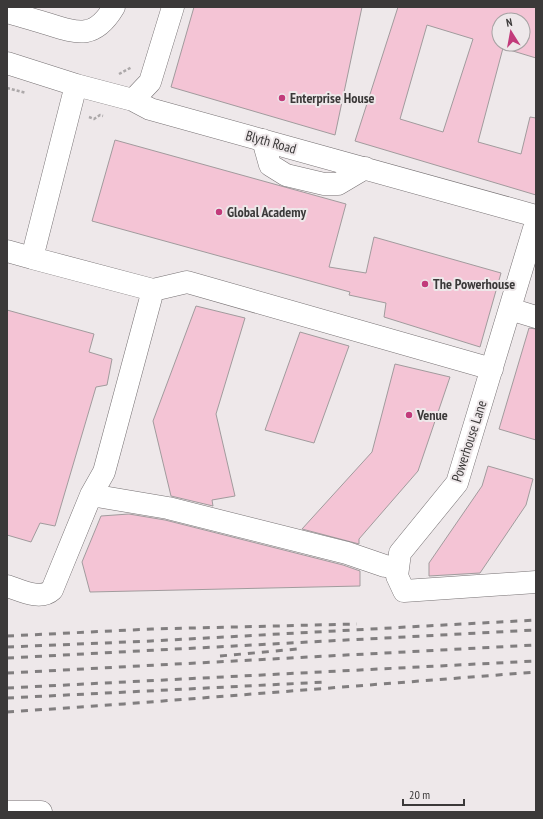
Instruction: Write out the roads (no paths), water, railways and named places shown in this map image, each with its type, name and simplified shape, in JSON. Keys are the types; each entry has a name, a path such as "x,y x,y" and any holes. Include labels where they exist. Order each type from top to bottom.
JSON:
{"street":[{"path":"7,12 68,31 80,32 89,31 99,26 107,19 114,7"},
{"path":"133,100 150,82 172,7"},
{"name":"Blyth Road","path":"7,63 76,85 133,100 150,109 536,216"},
{"path":"32,258 76,85"},
{"name":"Powerhouse Lane","path":"536,222 457,483 400,553 397,576 404,591 536,582"},
{"path":"7,251 153,290 187,282 492,369"},
{"path":"7,586 38,595 49,593 52,590 91,495 104,472 153,290"},
{"path":"510,309 536,317"},
{"path":"91,495 168,508 347,553 385,566 398,568"},
{"path":"7,812 41,812"}],"railway":[{"path":"7,647 151,641 536,620"},
{"path":"7,636 152,629 357,624"},
{"path":"7,658 536,630"},
{"path":"7,673 536,645"},
{"path":"220,656 298,649"},
{"path":"7,688 536,661"},
{"path":"7,712 536,672"},
{"path":"7,698 326,682"}],"place":[{"name":"Enterprise House","path":"282,98"},
{"name":"Global Academy","path":"219,212"},
{"name":"The Powerhouse","path":"425,284"},
{"name":"Venue","path":"409,415"}]}
